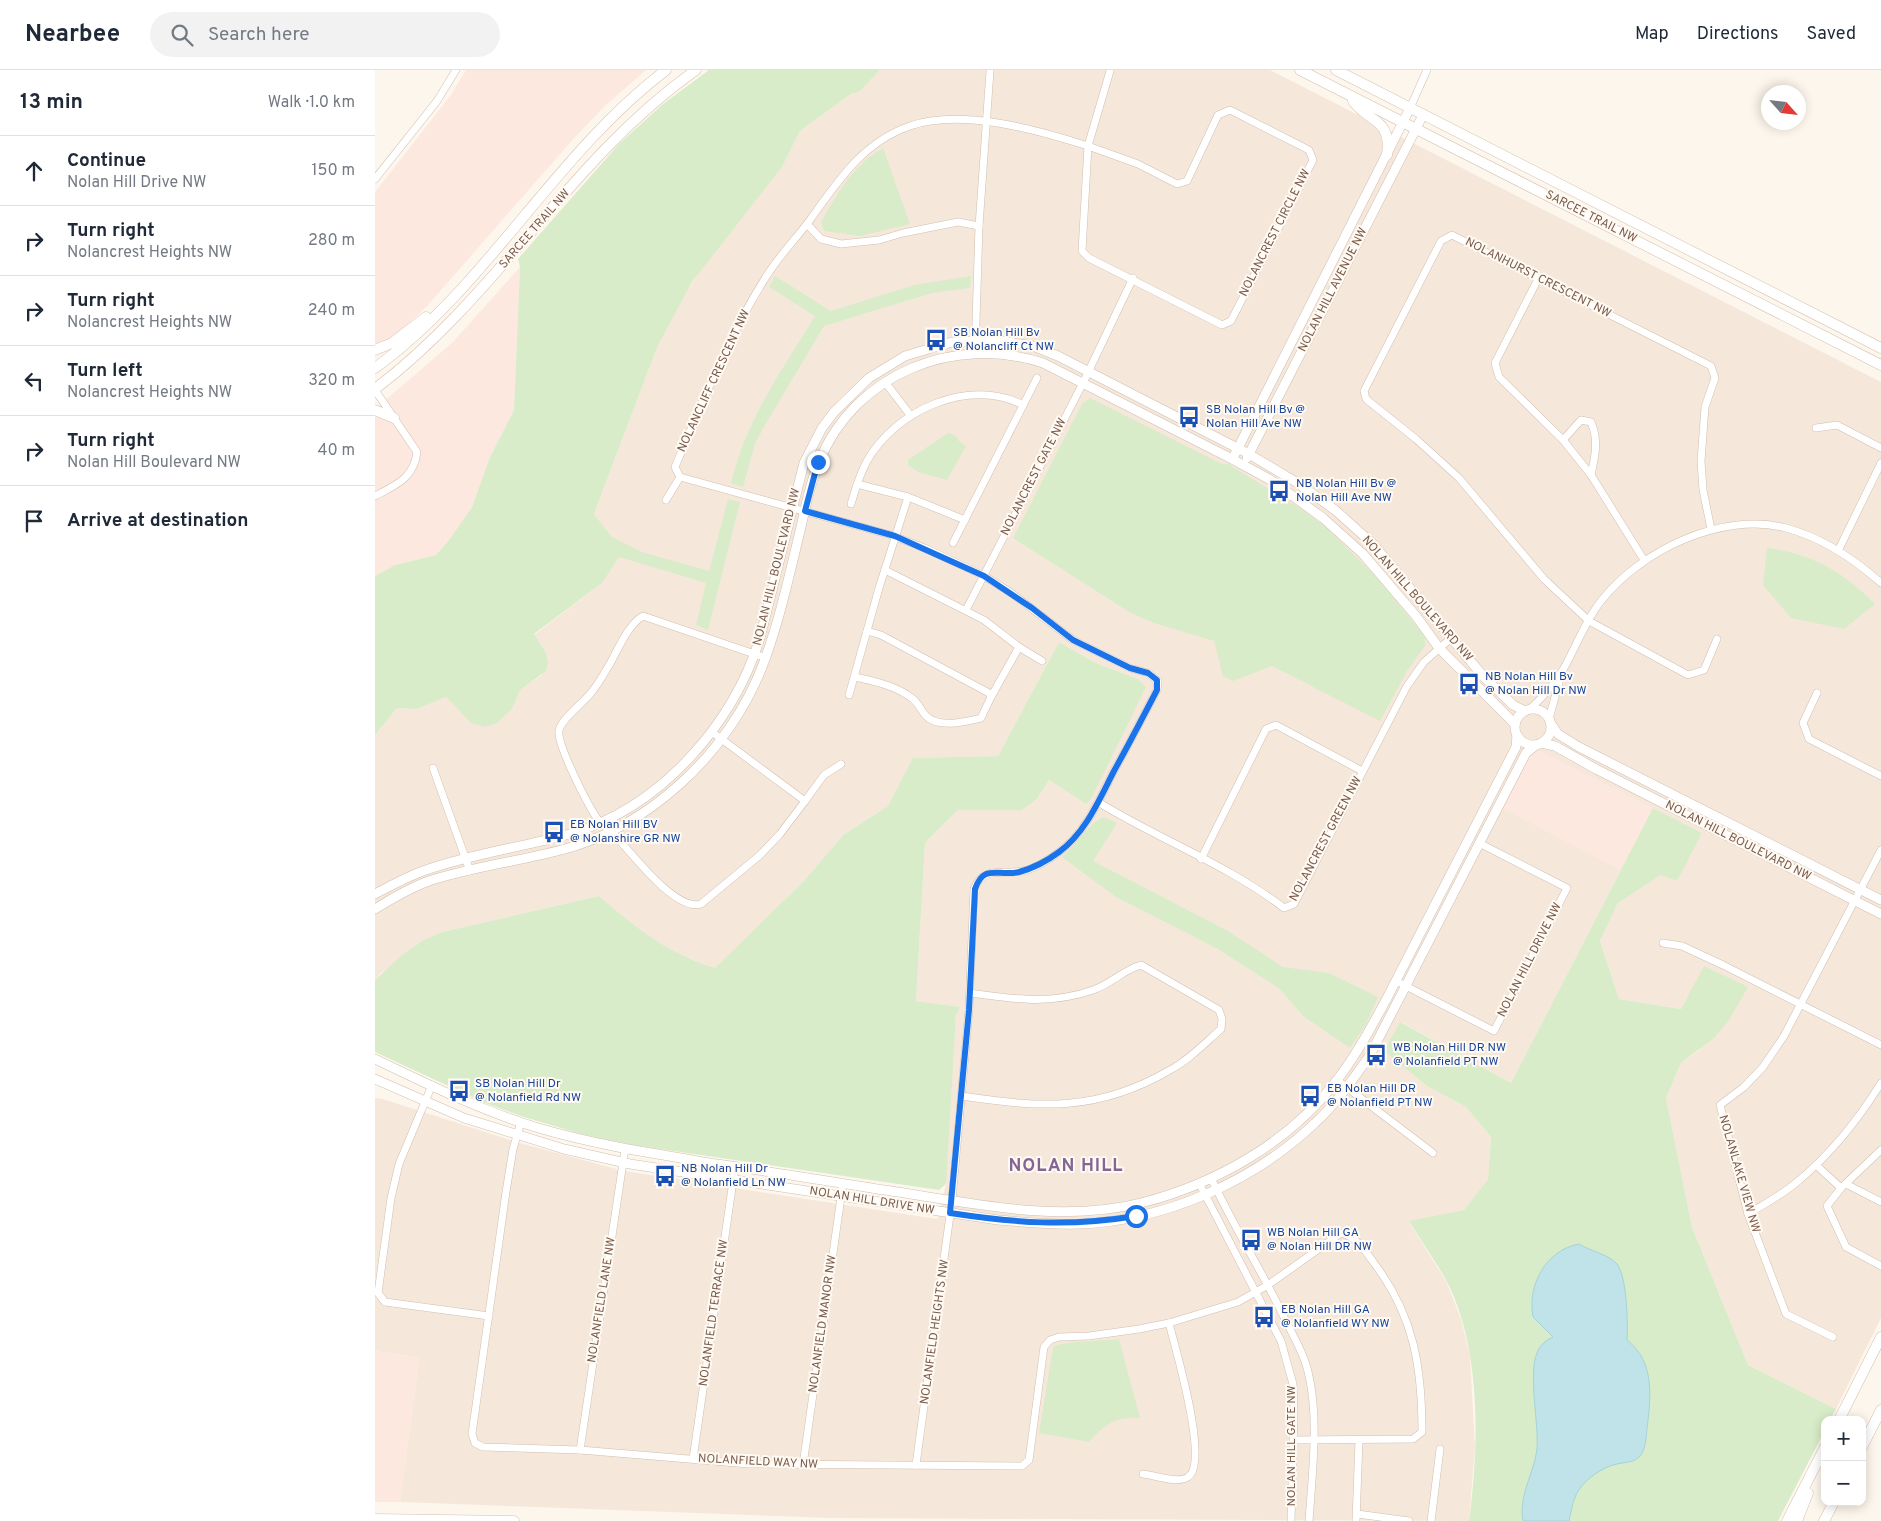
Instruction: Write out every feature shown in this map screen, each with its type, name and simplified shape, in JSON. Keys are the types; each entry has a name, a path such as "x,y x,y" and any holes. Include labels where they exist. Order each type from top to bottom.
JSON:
{"main road":[{"name":"SARCEE TRAIL NW","path":"375,368 418,332 462,287 607,121 666,70"},
{"name":"SARCEE TRAIL NW","path":"375,390 417,355 461,314 622,130 668,90 696,70"},
{"name":"SARCEE TRAIL NW","path":"1300,70 1881,365"},
{"name":"SARCEE TRAIL NW","path":"1336,70 1881,348"},
{"path":"1348,94 1355,104 1383,126 1387,134 1387,155"},
{"path":"375,350 392,343 462,287"},
{"path":"375,410 395,418"},
{"path":"1842,1416 1881,1337"},
{"path":"1866,1439 1881,1410"},
{"path":"1787,1521 1821,1456"},
{"path":"1797,1521 1823,1461"},
{"path":"1824,1521 1832,1506"},
{"path":"375,1519 514,1521"}],"street":[{"path":"375,179 437,101 456,70"},
{"path":"1410,108 1427,70"},
{"path":"975,353 979,226 990,71"},
{"path":"1088,146 1110,71"},
{"name":"NOLAN HILL AVENUE NW","path":"1232,459 1410,108"},
{"name":"NOLANCREST CIRCLE NW","path":"1230,110 1309,150 1313,160 1231,321 1222,325 1133,278 1089,258 1082,251 1088,146 1138,164 1177,184 1187,181 1218,115 1230,110"},
{"name":"NOLAN HILL AVENUE NW","path":"1244,465 1423,115"},
{"name":"NOLANCLIFF CRESCENT NW","path":"666,500 680,477 675,467 741,319 765,278 846,170 865,151 887,136 911,125 936,121 986,123 1038,130 1088,146"},
{"path":"807,224 821,239 841,244 879,240 903,232 958,222 979,226"},
{"name":"NOLANHURST CRESCENT NW","path":"1589,621 1544,579 1459,478 1416,439 1367,399 1364,391 1441,242 1452,235 1711,366 1715,378 1705,407 1701,461 1703,490 1711,529"},
{"path":"1085,377 1133,278"},
{"path":"1538,279 1495,363 1499,377 1563,440 1591,475 1644,560"},
{"name":"NOLAN HILL BOULEVARD NW","path":"376,906 426,882 572,847 606,826 673,773 712,732 741,686 755,654 804,463 812,446 834,412 853,391 884,367 905,356 928,348 975,340 1033,346 1269,479 1323,518 1363,554 1416,616 1439,648 1515,724"},
{"name":"NOLAN HILL BOULEVARD NW","path":"375,894 425,870 466,858 546,841 634,818 679,785 704,760 721,739 741,709 766,658 818,462 828,443 853,410 885,382 900,372 933,359 975,353 1011,354 1029,358 1085,377 1273,467 1319,498 1373,544 1450,639 1504,697 1527,710"},
{"name":"NOLANCREST GATE NW","path":"966,610 1085,377"},
{"path":"953,543 1037,378"},
{"path":"885,382 911,416"},
{"path":"375,390 417,452 414,466 402,482 375,496"},
{"path":"851,504 857,484 868,460 883,441 911,416 934,404 971,394 1009,398 1023,405"},
{"path":"1563,440 1581,420 1591,422 1596,433 1591,475"},
{"path":"1816,428 1837,426 1881,448"},
{"path":"1839,549 1881,463"},
{"path":"680,477 895,536 984,576 1032,608 1073,640 1130,668 1148,673 1157,680 1157,690 1098,802"},
{"path":"857,484 908,498 965,520"},
{"path":"849,695 895,536 908,498"},
{"path":"1563,670 1550,722 1549,735 1538,744 1525,743 1517,735 1515,724 1545,694 1563,670 1600,602 1629,572 1644,560 1675,543 1711,529 1759,525 1785,528 1839,549 1881,583"},
{"path":"885,570 984,620 1019,647 1042,661"},
{"path":"766,658 643,616 634,622 590,694 561,724 558,732 571,770 606,826 657,880 683,902 695,906 701,904 760,855 780,834 824,775 841,764"},
{"path":"1589,621 1688,675 1704,670 1717,638"},
{"path":"867,631 881,635 989,693 991,697"},
{"name":"NOLANCREST GREEN NW","path":"1098,802 1137,826 1261,890 1284,908 1294,904 1407,686 1424,662 1450,639"},
{"path":"855,677 903,692 915,700 925,715 937,723 966,722 981,718 1019,647"},
{"path":"1817,693 1803,723 1809,738 1881,776"},
{"path":"1527,710 1541,711 1550,722"},
{"name":"NOLAN HILL BOULEVARD NW","path":"1550,722 1558,734 1579,748 1881,900"},
{"path":"1201,859 1266,729 1276,725 1362,771"},
{"path":"712,732 805,801"},
{"name":"NOLAN HILL DRIVE NW","path":"375,1059 521,1122 625,1149 952,1200 1040,1211 1086,1210 1141,1203 1199,1183 1245,1160 1288,1131 1319,1102 1337,1080 1367,1035 1396,982 1517,747 1517,735"},
{"name":"NOLAN HILL BOULEVARD NW","path":"1538,744 1555,746 1596,770 1881,914"},
{"name":"NOLAN HILL DRIVE NW","path":"375,1079 464,1118 517,1135 623,1162 998,1220 1080,1224 1136,1216 1217,1189 1285,1149 1317,1121 1348,1086 1370,1055 1526,753 1538,744"},
{"path":"433,768 470,871"},
{"path":"1493,792 1504,797"},
{"name":"NOLANFIELD HEIGHTS NW","path":"916,1464 952,1200 970,994 975,889 979,878 987,873 1015,873 1045,862 1073,840 1098,802"},
{"name":"NOLAN HILL DRIVE NW","path":"1396,982 1494,1031 1567,888 1479,843"},
{"name":"NOLANLAKE VIEW NW","path":"1833,1337 1786,1314 1748,1214 1720,1105 1744,1086 1763,1067 1801,1005 1881,850"},
{"path":"1663,943 1682,946 1881,1045"},
{"path":"962,1096 1021,1105 1049,1106 1109,1096 1137,1087 1172,1070 1221,1029 1222,1019 1219,1010 1141,965 1130,968 1111,983 1062,998 1029,1000 970,994"},
{"path":"1337,1080 1348,1086 1433,1153"},
{"path":"1748,1214 1795,1184 1831,1151 1864,1111 1881,1083"},
{"path":"432,1085 399,1164 391,1198 378,1293 385,1302 489,1316"},
{"name":"NOLANFIELD WAY NW","path":"521,1122 506,1192 471,1434 475,1443 483,1447 579,1450 749,1464 1021,1466 1029,1460 1044,1348 1050,1340 1059,1336 1115,1333 1169,1323 1238,1302 1268,1285 1341,1233 1353,1236 1385,1278 1410,1330 1418,1359 1422,1432 1413,1439 1359,1440"},
{"name":"NOLANFIELD LANE NW","path":"579,1450 625,1149"},
{"path":"1881,1150 1843,1186 1827,1206 1846,1247 1881,1266"},
{"path":"1816,1165 1843,1186 1881,1202"},
{"name":"NOLANFIELD TERRACE NW","path":"693,1459 735,1167"},
{"name":"NOLAN HILL GATE NW","path":"1211,1178 1301,1350 1309,1376 1313,1407 1309,1521"},
{"name":"NOLANFIELD MANOR NW","path":"803,1465 843,1183"},
{"name":"NOLAN HILL GATE NW","path":"1199,1183 1281,1341 1289,1366 1293,1384 1294,1440 1291,1521"},
{"path":"1143,1474 1182,1480 1190,1477 1195,1467 1192,1416 1169,1323"},
{"path":"1294,1440 1359,1440 1356,1518 1409,1521"},
{"path":"1431,1521 1440,1449"}],"shaded area":[{"path":"466,70 646,70 606,105 575,137 428,305 397,335 385,341 375,343 375,192 451,95"},
{"path":"880,70 1270,70 1881,382 1881,1318 1836,1409 1748,1365 1692,1227 1666,1098 1681,1063 1699,1050 1682,1009 1619,999 1600,941 1618,903 1661,875 1702,834 1653,808 1511,1083 1401,1022 1384,1051 1427,1086 1466,1107 1491,1137 1488,1179 1464,1210 1409,1222 1446,1281 1461,1319 1470,1356 1475,1448 1469,1521 831,1518 400,1502 419,1358 375,1351 375,1098 516,1142 624,1171 937,1219 946,1184 945,1173 956,1015 959,1007 916,1001 925,843 958,810 1022,810 1037,799 1049,780 1086,804 1138,679 1096,663 1059,642 998,756 914,758 888,806 843,835 803,882 715,969 668,949 637,930 599,896 442,932 381,973 375,980 375,735 397,708 417,709 446,697 471,723 512,709 519,690 542,675 546,653 534,635 602,583 612,537 594,514 658,345 677,307 706,261 782,167 800,131 851,94 859,92"},
{"path":"520,267 514,410 490,457 472,507 436,555 395,565 375,576 375,409 452,343"},
{"path":"1534,748 1653,808 1620,870 1503,808"},
{"path":"375,1351 419,1358 400,1502 375,1502"}],"green space":[{"path":"709,70 880,70 859,92 851,94 800,131 782,167 692,282 658,345 594,514 612,537 642,552 709,571 728,499 740,502 708,630 696,625 706,583 619,557 602,583 534,634 546,653 548,662 546,671 520,690 512,709 497,723 485,727 471,723 446,697 417,709 397,708 375,735 375,576 395,565 436,555 472,507 490,457 514,410 520,267 518,259 619,144 663,104"},
{"path":"883,148 910,224 860,236 824,231 821,222 847,180 873,154"},
{"path":"775,276 831,311 914,285 971,276 970,288 932,293 824,326 755,444 743,487 731,483 746,437 766,396 815,316 769,287"},
{"path":"1090,398 1222,464 1228,464 1301,509 1323,525 1376,576 1425,637 1425,646 1407,671 1380,721 1272,666 1233,681 1223,676 1214,641 1154,623 1131,613 1013,538 1082,404"},
{"path":"948,433 955,435 966,446 947,480 918,472 908,465 908,460"},
{"path":"1767,548 1799,554 1826,566 1851,583 1875,604 1844,629 1791,618 1763,585"},
{"path":"1059,642 1096,663 1138,679 1146,687 1091,799 1086,804 1049,780 1037,799 1022,810 958,810 925,843 916,1001 960,1007 956,1015 946,1184 939,1190 633,1145 581,1134 485,1103 375,1052 375,980 402,955 424,940 442,932 599,896 653,939 682,955 715,968 803,882 843,835 888,806 913,758 998,756"},
{"path":"1653,808 1702,833 1677,881 1661,875 1618,903 1600,941 1619,999 1681,1009 1704,966 1748,987 1729,1020 1715,1037 1681,1063 1666,1098 1692,1227 1748,1365 1836,1409 1832,1416 1821,1416 1821,1438 1778,1521 1469,1521 1476,1430 1472,1367 1466,1336 1458,1307 1446,1280 1409,1221 1464,1210 1488,1179 1491,1137 1466,1107 1427,1086 1384,1051 1400,1022 1511,1083"},
{"path":"1104,817 1117,823 1093,861 1228,931 1283,967 1329,973 1378,997 1365,1026 1350,1048 1303,1016 1280,989 1218,949 1116,897 1062,857 1093,824"},
{"path":"1119,1339 1140,1418 1111,1422 1089,1442 1039,1433 1053,1347 1073,1342"}],"water":[{"path":"1579,1244 1609,1258 1617,1264 1623,1279 1626,1300 1627,1340 1642,1359 1647,1369 1649,1381 1650,1392 1645,1444 1643,1451 1637,1459 1605,1468 1593,1475 1583,1485 1575,1498 1569,1521 1523,1521 1524,1494 1537,1449 1534,1362 1540,1348 1553,1337 1533,1317 1533,1293 1536,1281 1548,1261 1557,1253"}],"place":[{"name":"SB Nolan Hill Bv @ Nolancliff Ct NW","path":"936,340"},
{"name":"SB Nolan Hill Bv @ Nolan Hill Ave NW","path":"1189,417"},
{"name":"NB Nolan Hill Bv @ Nolan Hill Ave NW","path":"1279,491"},
{"name":"NB Nolan Hill Bv @ Nolan Hill Dr NW","path":"1469,684"},
{"name":"EB Nolan Hill BV @ Nolanshire GR NW","path":"554,832"},
{"name":"WB Nolan Hill DR NW @ Nolanfield PT NW","path":"1376,1055"},
{"name":"SB Nolan Hill Dr @ Nolanfield Rd NW","path":"459,1091"},
{"name":"EB Nolan Hill DR @ Nolanfield PT NW","path":"1310,1096"},
{"name":"NB Nolan Hill Dr @ Nolanfield Ln NW","path":"665,1176"},
{"name":"WB Nolan Hill GA @ Nolan Hill DR NW","path":"1251,1240"},
{"name":"EB Nolan Hill GA @ Nolanfield WY NW","path":"1264,1317"}],"district":[{"name":"NOLAN HILL","path":"1066,1166"}],"route":[{"path":"818,462 805,511 895,536 984,576 1010,592 1073,640 1130,668 1148,673 1157,680 1157,690 1090,817 1073,840 1045,862 1029,869 1015,873 987,873 979,878 975,889 969,1010 961,1112 950,1213 998,1220 1049,1224 1080,1224 1136,1216"}]}
